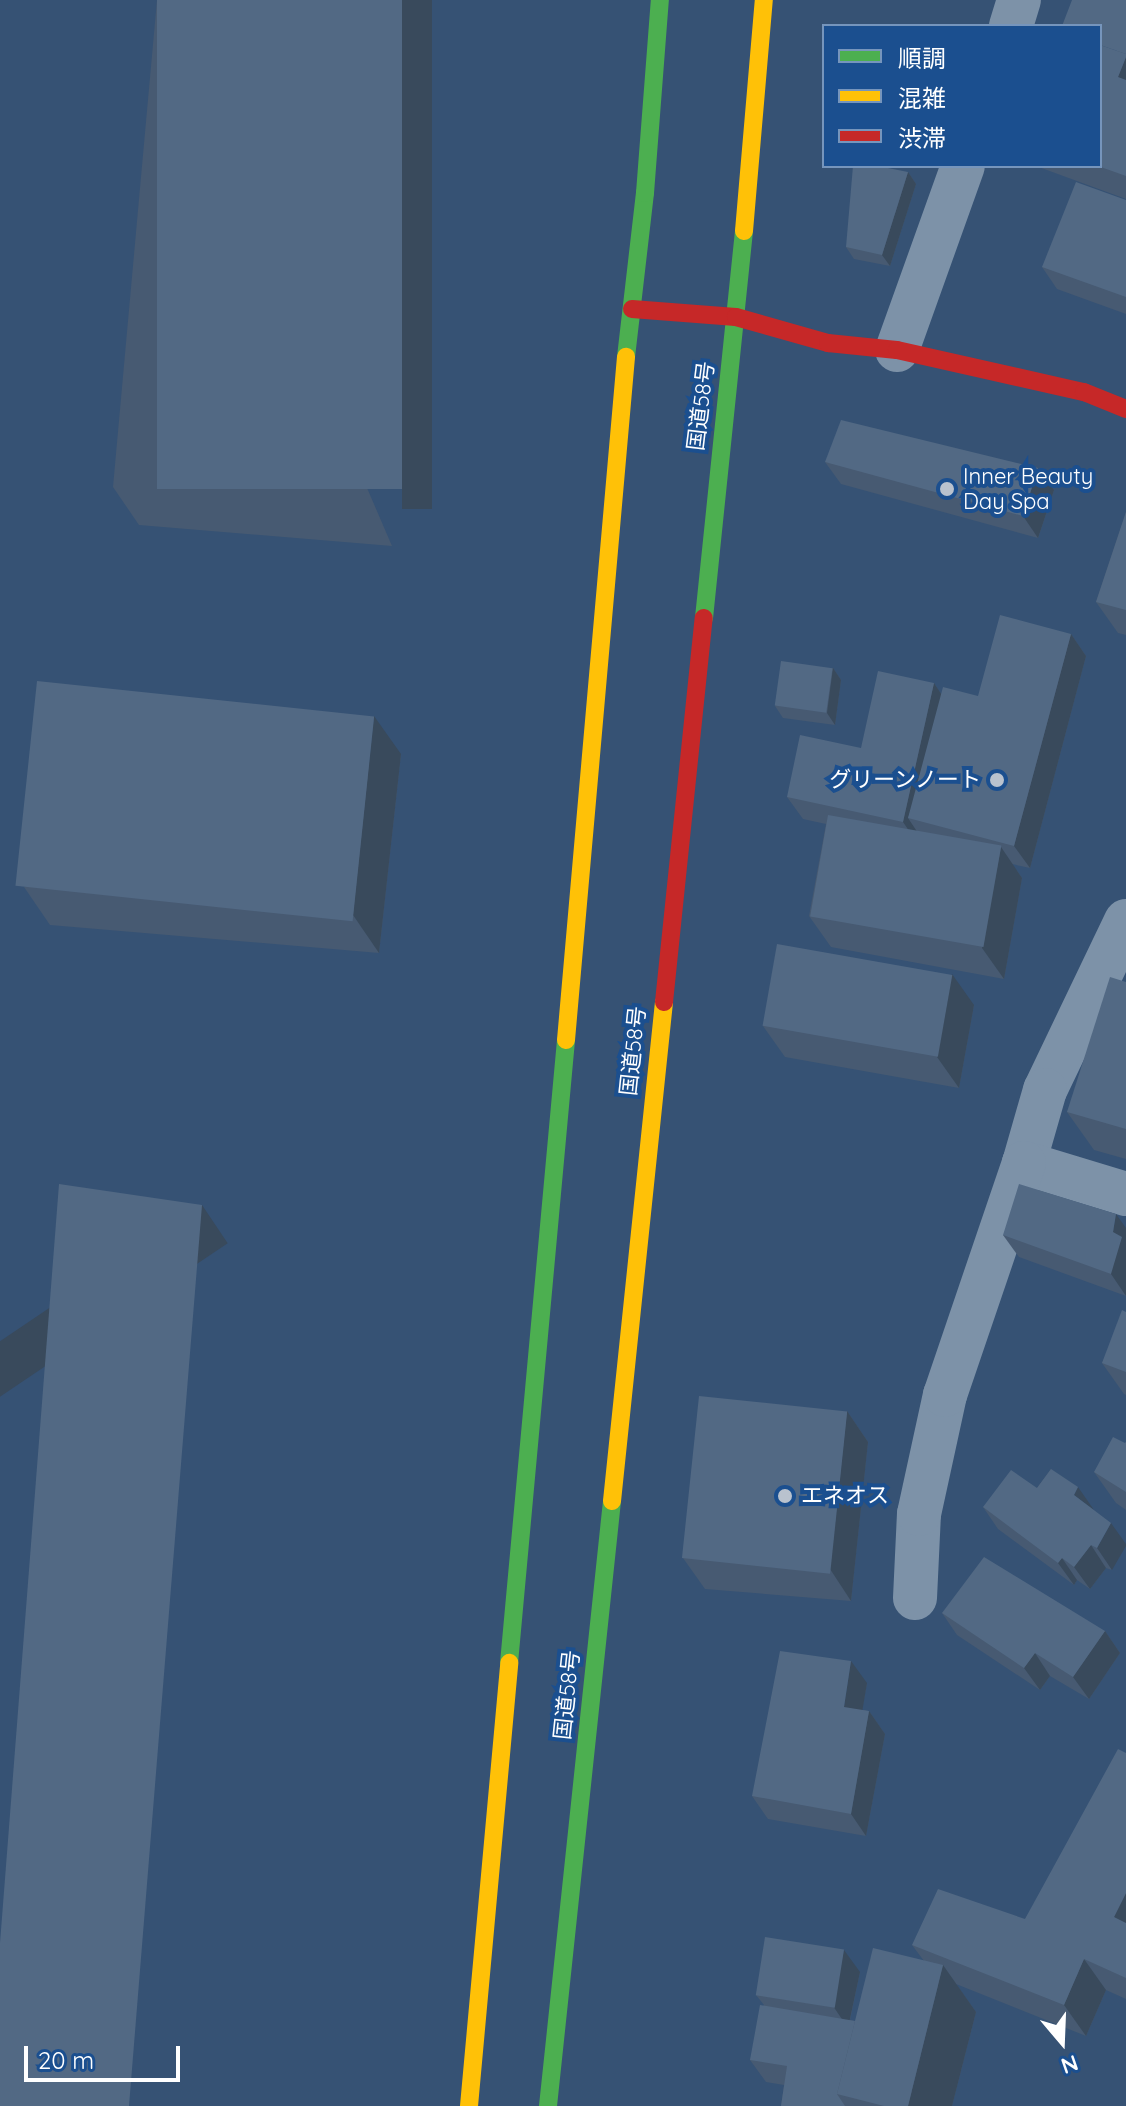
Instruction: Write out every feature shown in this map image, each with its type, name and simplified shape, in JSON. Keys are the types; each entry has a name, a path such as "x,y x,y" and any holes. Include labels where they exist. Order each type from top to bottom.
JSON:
{"main road":[{"path":"469,2106 589,782 615,454 632,309 660,0"},
{"name":"国道58号","path":"548,2106 736,317 764,0"},
{"path":"632,309 736,317 828,343 897,350 1084,392 1126,409"}],"street":[{"path":"1012,24 1019,0"},
{"path":"897,350 962,168"},
{"path":"915,1598 919,1514 945,1395 1024,1163 1045,1090 1123,938"},
{"path":"1024,1163 1126,1194"}],"building":[{"path":"157,0 402,0 402,489 157,489"},
{"path":"1072,0 1126,0 1126,54 1102,46 1102,24 1063,24"},
{"path":"1102,46 1126,54 1118,77 1126,80 1126,176 1102,167"},
{"path":"853,168 888,168 908,172 882,255 846,247"},
{"path":"1076,182 1126,200 1126,297 1042,267"},
{"path":"841,420 1038,468 1023,516 825,462"},
{"path":"1126,512 1126,610 1096,602"},
{"name":"グリーンノート","path":"1000,615 1071,634 1014,846 908,818 943,687 978,696"},
{"path":"781,661 832,668 826,713 775,706"},
{"path":"878,671 934,683 903,822 787,797 800,735 861,748"},
{"path":"37,681 374,716 353,921 15,886"},
{"path":"828,815 1001,846 983,947 810,916"},
{"path":"777,944 952,975 938,1057 763,1026"},
{"path":"1110,977 1126,982 1126,1129 1067,1112"},
{"path":"59,1184 202,1205 129,2106 0,2106 0,1943"},
{"path":"1019,1184 1116,1214 1113,1232 1122,1237 1111,1274 1003,1235"},
{"path":"1122,1310 1126,1312 1126,1372 1102,1363"},
{"path":"699,1396 847,1412 830,1574 682,1558"},
{"path":"1113,1437 1126,1442 1126,1492 1094,1472"},
{"path":"1051,1469 1078,1487 1074,1495 1111,1523 1097,1548 1091,1545 1074,1567 1062,1558 1058,1563 983,1507 1011,1470 1037,1488"},
{"path":"984,1557 1105,1631 1073,1677 1035,1653 1024,1668 942,1613"},
{"path":"780,1651 851,1661 844,1707 869,1711 851,1814 752,1796"},
{"path":"1118,1749 1126,1753 1126,1893 1114,1917 1126,1923 1126,1978 1084,1959 1064,2005 912,1945 938,1889 1025,1919"},
{"path":"765,1937 844,1950 835,2008 756,1995"},
{"path":"873,1948 943,1965 908,2106 884,2106 837,2094"},
{"path":"760,2005 855,2021 837,2094 845,2106 781,2106 787,2066 750,2060"}],"traffic: fast":[{"path":"626,357 645,193 660,0"},
{"path":"704,618 744,231"},
{"path":"509,1663 566,1040"},
{"path":"548,2106 612,1501"}],"traffic: slow":[{"path":"744,231 764,0"},
{"path":"566,1040 626,357"},
{"path":"612,1501 664,1002"},
{"path":"469,2106 509,1663"}],"traffic: jam":[{"path":"632,309 736,317 828,343 897,350 1084,392 1126,409"},
{"path":"664,1002 704,618"}],"place":[{"name":"Inner Beauty Day Spa","path":"947,489"},
{"name":"グリーンノート","path":"997,780"},
{"name":"エネオス","path":"785,1496"}]}
